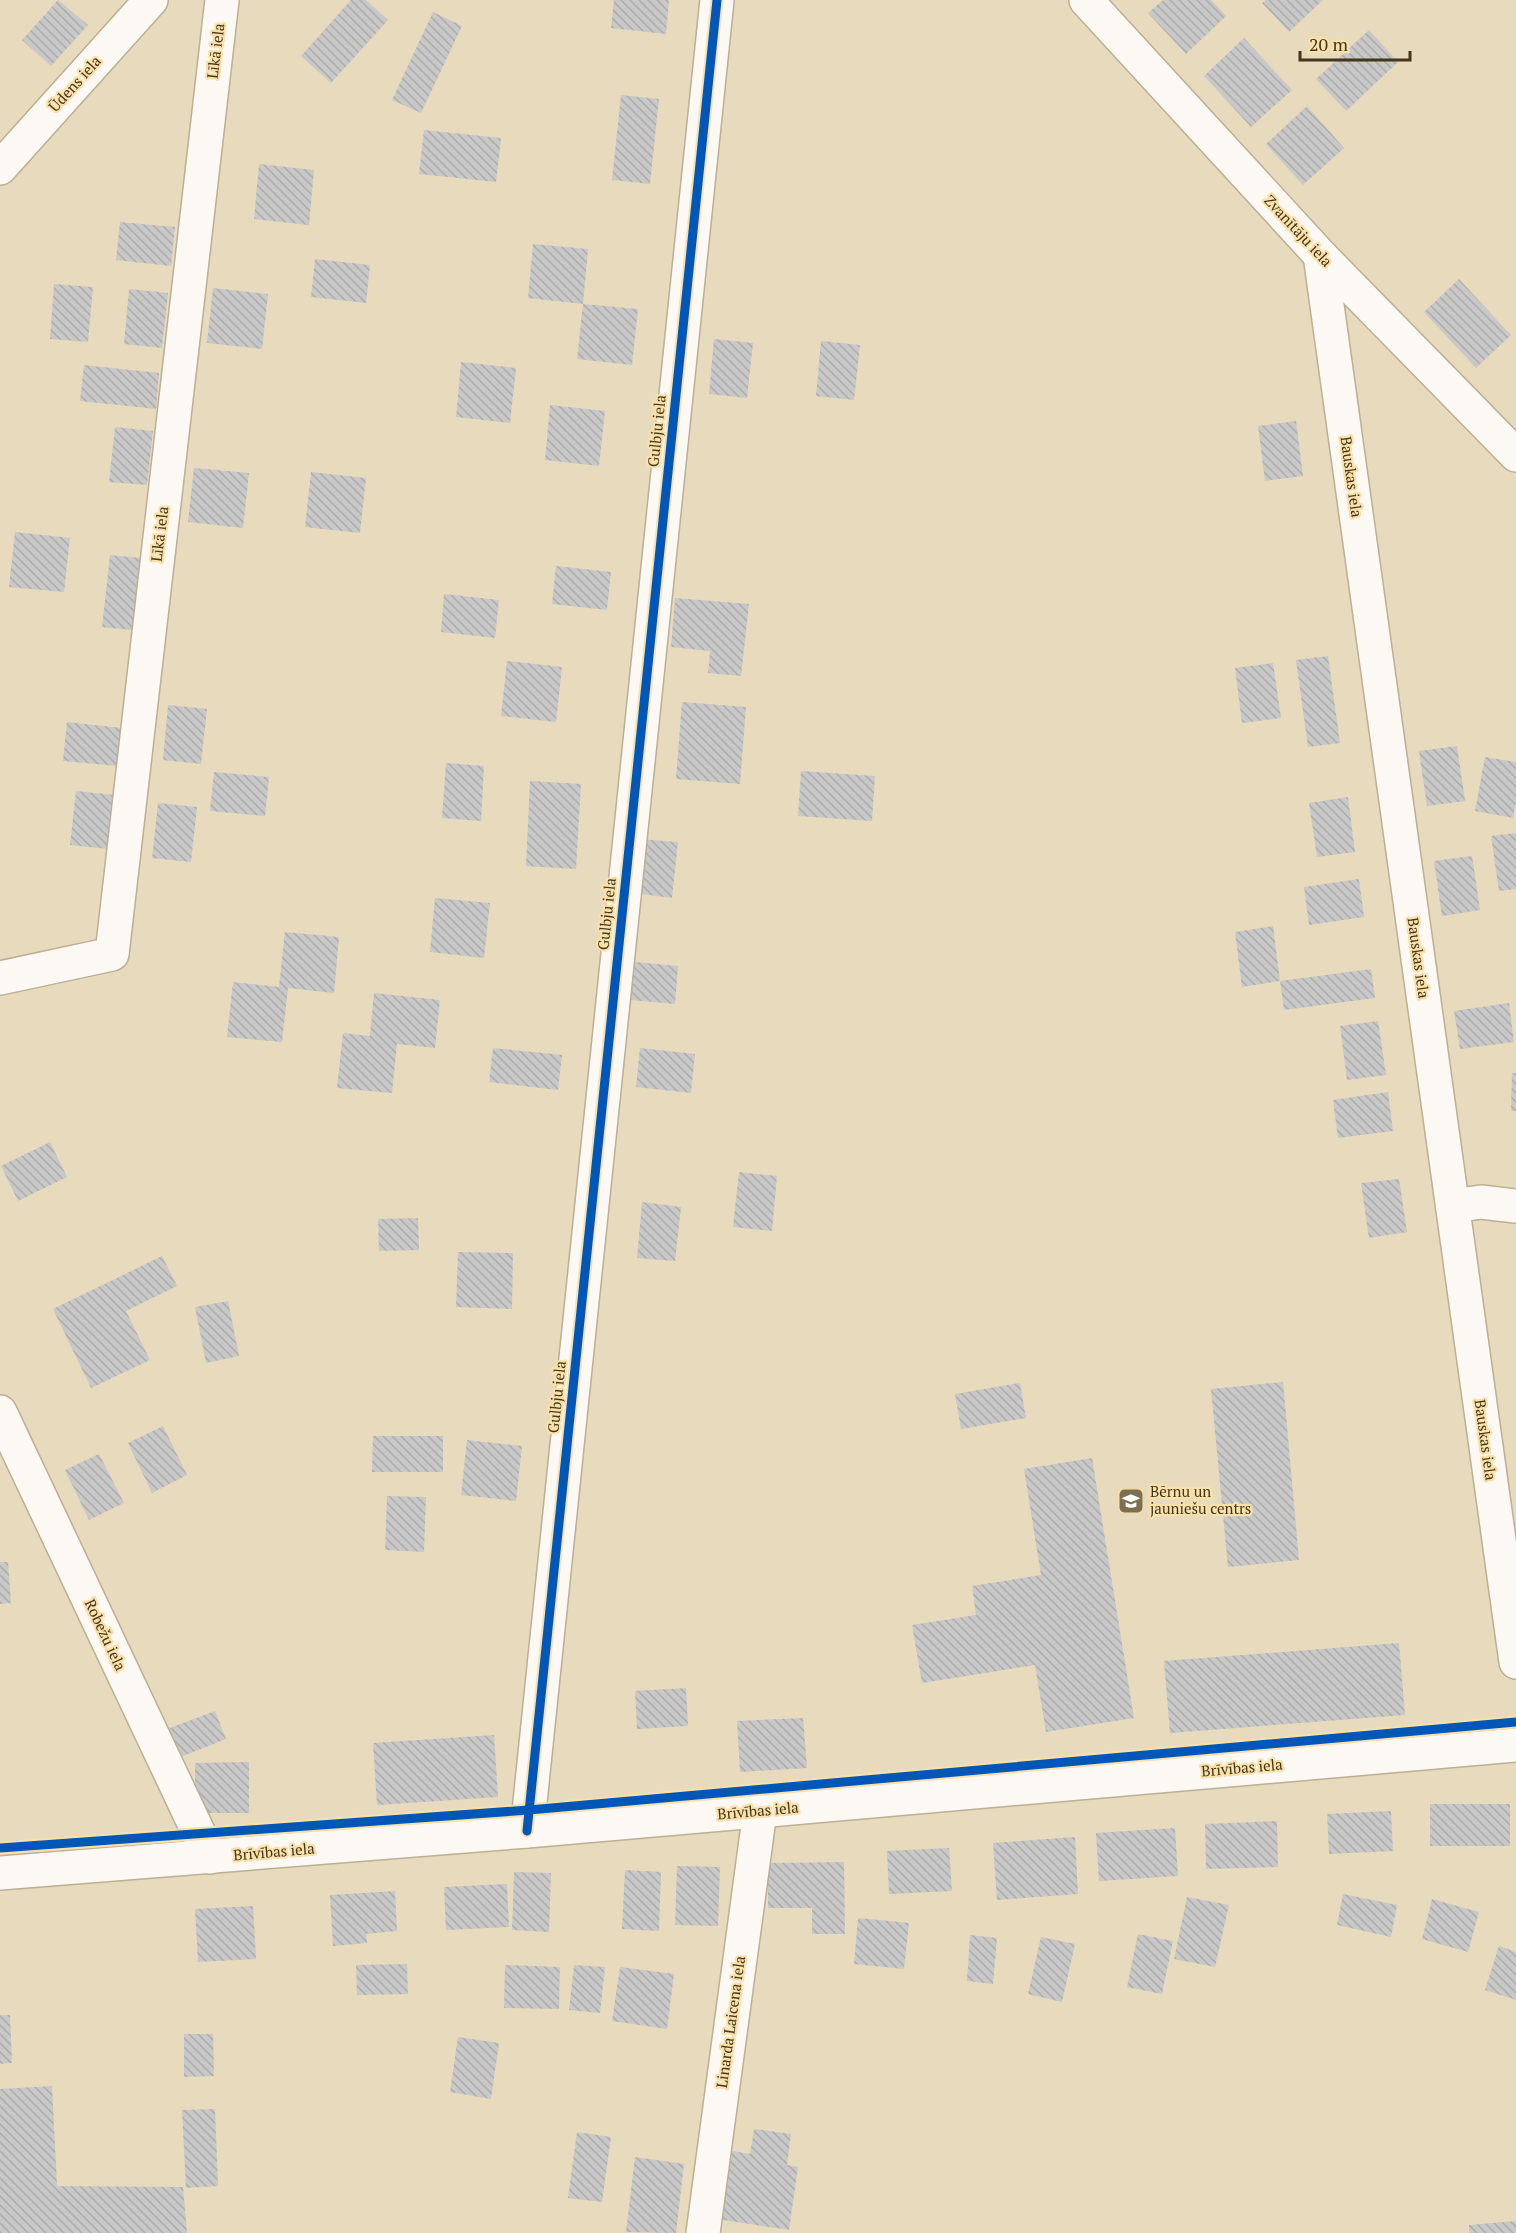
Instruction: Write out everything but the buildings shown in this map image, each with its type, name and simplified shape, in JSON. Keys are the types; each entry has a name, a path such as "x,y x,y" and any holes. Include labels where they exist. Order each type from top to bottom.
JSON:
{"street":[{"name":"Ūdens iela","path":"0,168 151,0"},
{"name":"Līkā iela","path":"0,978 112,954 222,0"},
{"name":"Gulbju iela","path":"527,1831 717,0"},
{"name":"Zvanītāju iela","path":"1086,0 1320,255 1516,455"},
{"name":"Bauskas iela","path":"1320,255 1516,1662"},
{"path":"1453,1206 1480,1202 1516,1206"},
{"name":"Robežu iela","path":"0,1412 210,1857"},
{"name":"Brīvības iela","path":"0,1874 527,1831 1516,1745"},
{"name":"Linarda Laicena iela","path":"703,2233 760,1811"}],"cycle path":[{"path":"527,1831 717,0"},
{"path":"0,1848 529,1810 1516,1722"}],"place":[{"name":"Bērnu un jauniešu centrs","path":"1131,1501"}]}
